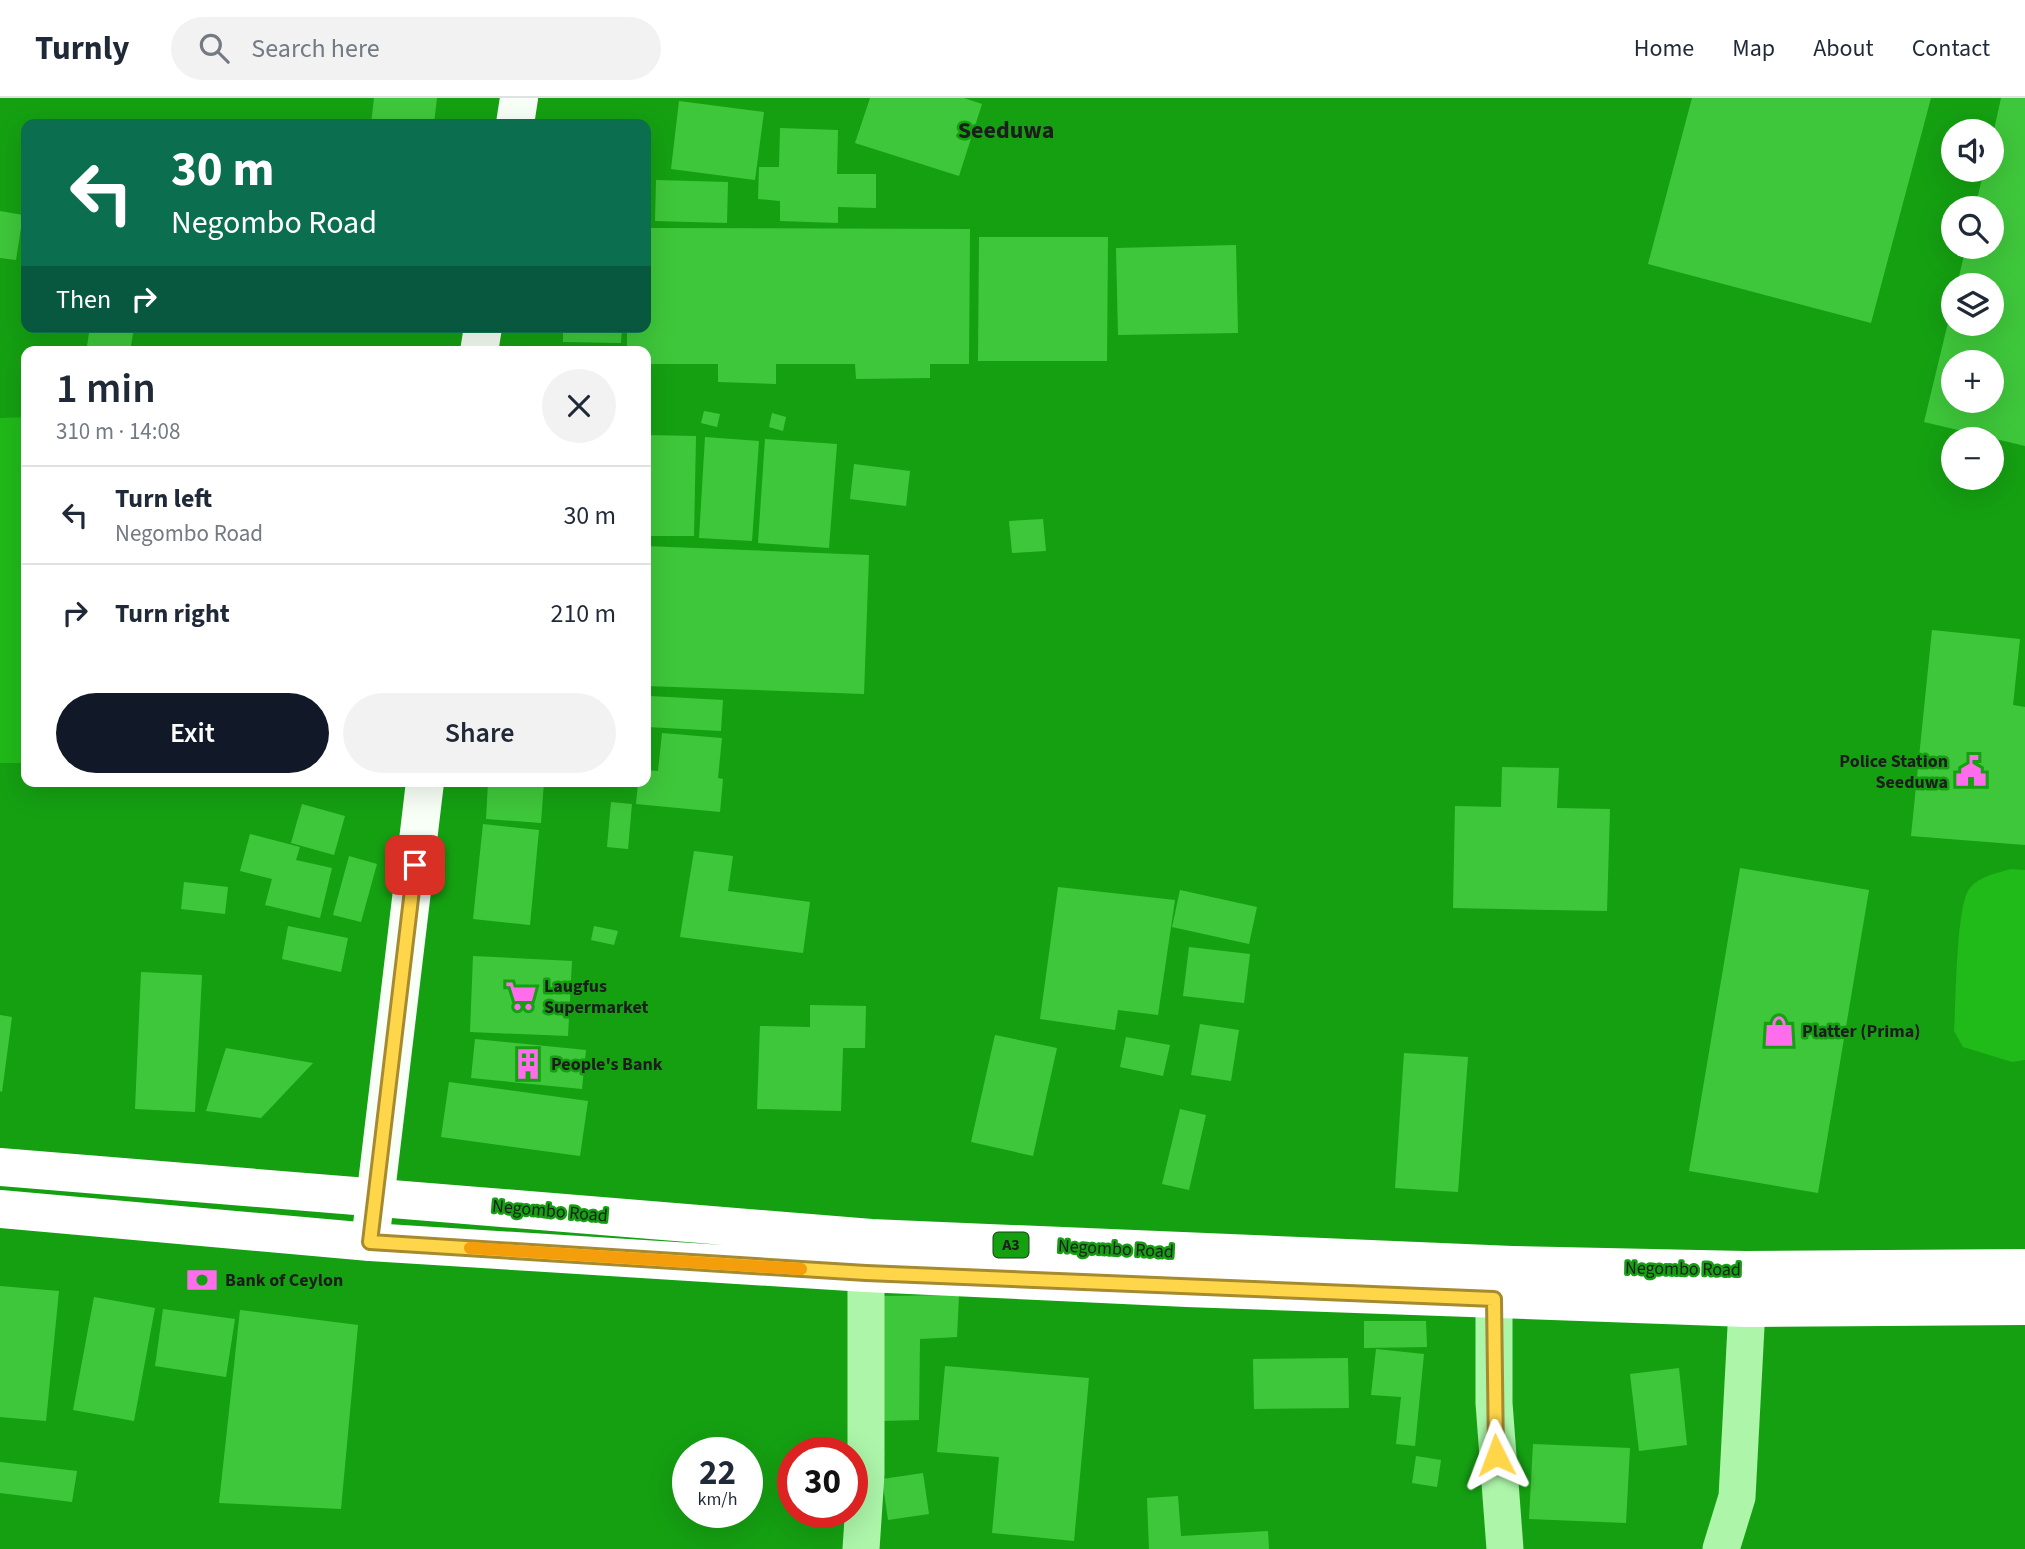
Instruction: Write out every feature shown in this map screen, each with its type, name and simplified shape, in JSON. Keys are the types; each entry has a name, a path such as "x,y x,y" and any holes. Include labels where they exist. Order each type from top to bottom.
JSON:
{"highway":[{"name":"Negombo Road","path":"0,1167 374,1197 868,1255 1494,1299 1747,1308 2025,1306"},
{"name":"Negombo Road","path":"0,1209 370,1242 868,1255 1745,1270 2025,1268"}],"main road":[{"path":"516,119 519,98"},
{"path":"370,1242 424,787"}],"street":[{"path":"861,1549 866,1474 868,1255"},
{"path":"1494,1299 1494,1403 1505,1549"},
{"path":"1721,1549 1737,1497 1747,1308"}],"green space":[{"path":"21,417 21,763 0,763 0,418"},
{"path":"2011,869 2025,870 2025,1060 2012,1062 1963,1047 1954,1031 1959,937 1964,902 1968,891 1976,882"}],"building":[{"path":"374,98 437,98 435,119 372,119"},
{"path":"870,98 964,98 982,104 959,176 855,143"},
{"path":"1692,98 1931,98 1871,323 1648,264"},
{"path":"2001,98 2025,98 2025,446 2004,441 2004,427 1945,427 1924,422 1941,352 1941,413 2004,413 2004,350 1941,350 1945,336 2004,336 2004,273 1960,273 1963,259 2004,259 2004,196 1978,196 1981,182 2004,182 2004,119 1996,119"},
{"path":"679,101 764,112 755,180 671,169"},
{"path":"780,128 838,130 837,174 876,174 876,208 838,207 838,223 780,221 780,201 758,199 759,167 779,167"},
{"path":"656,180 728,182 727,223 655,221"},
{"path":"0,211 21,215 16,260 0,258"},
{"path":"651,228 970,229 969,364 930,364 930,378 856,379 855,364 776,364 776,384 718,382 718,364 651,364 651,346 627,346 627,333 651,333"},
{"path":"979,237 1108,237 1107,361 978,361"},
{"path":"1236,245 1238,333 1118,335 1116,248"},
{"path":"89,333 133,333 131,346 87,346"},
{"path":"563,333 622,333 621,343 563,342"},
{"path":"704,411 720,414 717,427 701,423"},
{"path":"772,413 786,417 783,431 769,427"},
{"path":"651,435 696,436 694,536 651,536"},
{"path":"705,437 759,441 752,541 699,538"},
{"path":"765,439 837,444 829,548 758,543"},
{"path":"854,464 910,471 906,506 850,499"},
{"path":"1043,519 1046,551 1012,553 1009,521"},
{"path":"651,546 869,555 864,694 651,686"},
{"name":"Police Station Seeduwa","path":"1932,630 2020,639 2013,705 2025,707 2025,845 1911,836"},
{"path":"651,696 723,700 721,731 651,727"},
{"path":"662,733 722,738 718,778 723,779 720,812 636,804 638,787 651,787 651,770 658,771"},
{"path":"1502,767 1559,768 1557,808 1610,809 1607,911 1453,908 1455,806 1501,807"},
{"path":"488,787 544,787 541,823 486,819"},
{"path":"611,802 632,804 628,849 607,847"},
{"path":"302,804 345,816 334,855 291,843"},
{"path":"483,824 539,830 530,925 473,919"},
{"path":"250,834 300,847 296,860 332,868 320,918 265,905 272,879 240,871"},
{"path":"694,851 733,856 728,891 810,902 803,953 680,937"},
{"path":"349,856 377,864 361,922 333,915"},
{"name":"Platter (Prima)","path":"1740,868 1869,890 1818,1193 1689,1171"},
{"path":"184,882 228,887 225,914 181,909"},
{"path":"1058,887 1175,900 1158,1015 1118,1010 1115,1030 1040,1019"},
{"path":"1180,890 1257,907 1249,944 1172,927"},
{"path":"288,926 348,938 341,972 282,959"},
{"path":"594,926 618,931 614,945 591,940"},
{"path":"1189,947 1250,954 1244,1003 1183,996"},
{"name":"Laugfus Supermarket","path":"473,956 572,961 568,1036 470,1032"},
{"path":"141,972 202,975 195,1112 135,1109"},
{"path":"810,1005 866,1006 865,1048 843,1048 841,1111 757,1109 760,1026 810,1027"},
{"path":"0,1015 12,1017 2,1092 0,1091"},
{"path":"1200,1024 1239,1030 1231,1081 1191,1075"},
{"path":"995,1035 1057,1048 1033,1156 971,1142"},
{"path":"1126,1037 1170,1045 1163,1076 1120,1067"},
{"name":"People's Bank","path":"475,1039 586,1050 582,1089 471,1078"},
{"path":"226,1048 313,1063 261,1118 206,1111"},
{"path":"1404,1053 1468,1057 1458,1192 1395,1188"},
{"path":"449,1082 588,1101 580,1156 441,1137"},
{"path":"1180,1109 1206,1115 1189,1190 1162,1184"},
{"path":"0,1286 59,1291 46,1421 0,1417"},
{"path":"959,1295 957,1337 920,1339 919,1420 881,1421 881,1296"},
{"path":"94,1297 155,1308 134,1421 73,1410"},
{"path":"163,1309 235,1319 226,1377 155,1366"},
{"path":"240,1310 358,1325 341,1509 219,1503"},
{"path":"1364,1321 1426,1321 1427,1347 1364,1348"},
{"path":"1376,1349 1424,1354 1415,1446 1396,1444 1401,1397 1371,1395"},
{"path":"1348,1358 1349,1408 1254,1409 1253,1359"},
{"path":"945,1366 1089,1378 1074,1541 992,1533 999,1457 937,1452"},
{"path":"1679,1368 1687,1445 1639,1451 1630,1374"},
{"path":"1533,1444 1630,1448 1626,1523 1529,1519"},
{"path":"1416,1456 1441,1460 1437,1487 1412,1483"},
{"path":"0,1462 77,1471 72,1502 0,1493"},
{"path":"923,1473 929,1514 888,1520 882,1479"},
{"path":"1178,1496 1181,1536 1268,1531 1269,1549 1149,1549 1147,1498"}],"slow traffic":[{"path":"470,1248 801,1269"}],"place":[{"name":"Police Station Seeduwa","path":"1971,771"},
{"name":"Laugfus Supermarket","path":"521,996"},
{"name":"Platter (Prima)","path":"1779,1031"},
{"name":"People's Bank","path":"528,1064"},
{"name":"Bank of Ceylon","path":"202,1280"}],"district":[{"name":"Seeduwa","path":"1006,130"}],"route":[{"path":"415,865 370,1242 866,1273 1494,1299 1496,1455"}]}
